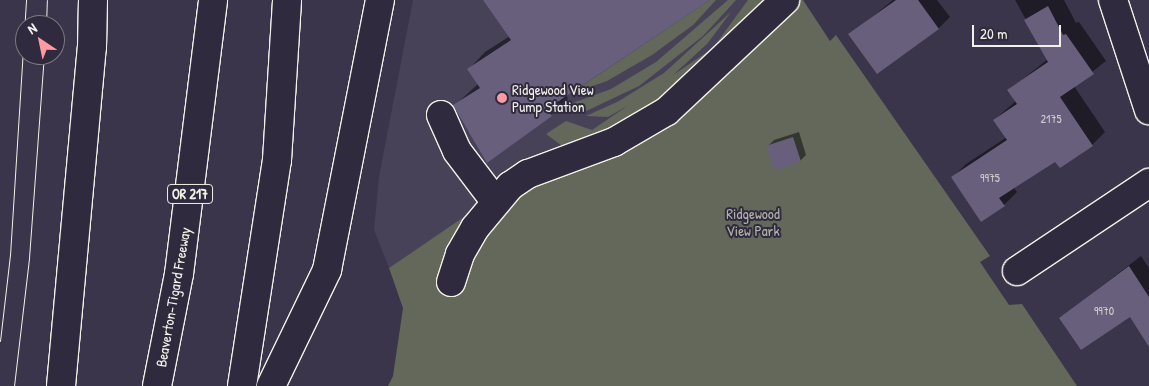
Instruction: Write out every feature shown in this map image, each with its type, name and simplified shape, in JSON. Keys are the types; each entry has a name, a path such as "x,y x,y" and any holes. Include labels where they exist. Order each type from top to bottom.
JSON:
{"main road":[{"path":"61,386 91,57 93,0"},
{"name":"Beaverton-Tigard Freeway","path":"157,386 180,274 213,0"},
{"path":"242,386 277,160 287,0"},
{"path":"271,386 327,270 380,0"},
{"path":"1113,0 1149,110"},
{"path":"451,282 460,254 495,201 510,186 528,174 614,142 667,112 780,2"},
{"path":"441,115 457,152 495,201"},
{"path":"1017,271 1149,183"}],"shaded area":[{"path":"413,0 784,0 389,268 374,230 379,177"}],"green space":[{"path":"710,0 716,0 693,25 652,55 607,81 570,94"},
{"path":"728,0 736,0 703,36 639,86 580,114 570,104 611,89 656,62"},
{"name":"Ridgewood View Park","path":"748,0 763,0 759,7 784,0 803,0 830,41 836,35 990,256 980,262 1009,305 1022,304 1077,386 388,386 393,376 403,308 389,268 565,148 546,134 566,121 592,130 627,106 608,117 586,116 619,101 664,73 731,12 707,44 673,75 713,48"}],"building":[{"path":"483,0 710,0 547,109 552,116 487,163 453,105 480,88 467,69 511,40"},
{"path":"896,0 918,0 939,29 877,74 848,34"},
{"path":"1048,6 1063,35 1066,34 1094,74 1060,97 1093,146 1060,168 1055,162 999,198 1005,206 981,222 951,177 1007,140 993,120 1017,104 1007,90 1048,62 1024,20"},
{"path":"793,137 801,162 774,170 766,146"},
{"path":"1129,266 1149,297 1149,347 1130,317 1081,350 1059,318"}],"tram line":[{"path":"0,341 10,255 26,0"},
{"path":"46,15 47,0"},
{"path":"14,386 29,258 43,65"}],"place":[{"name":"Ridgewood View Pump Station","path":"502,98"}]}
